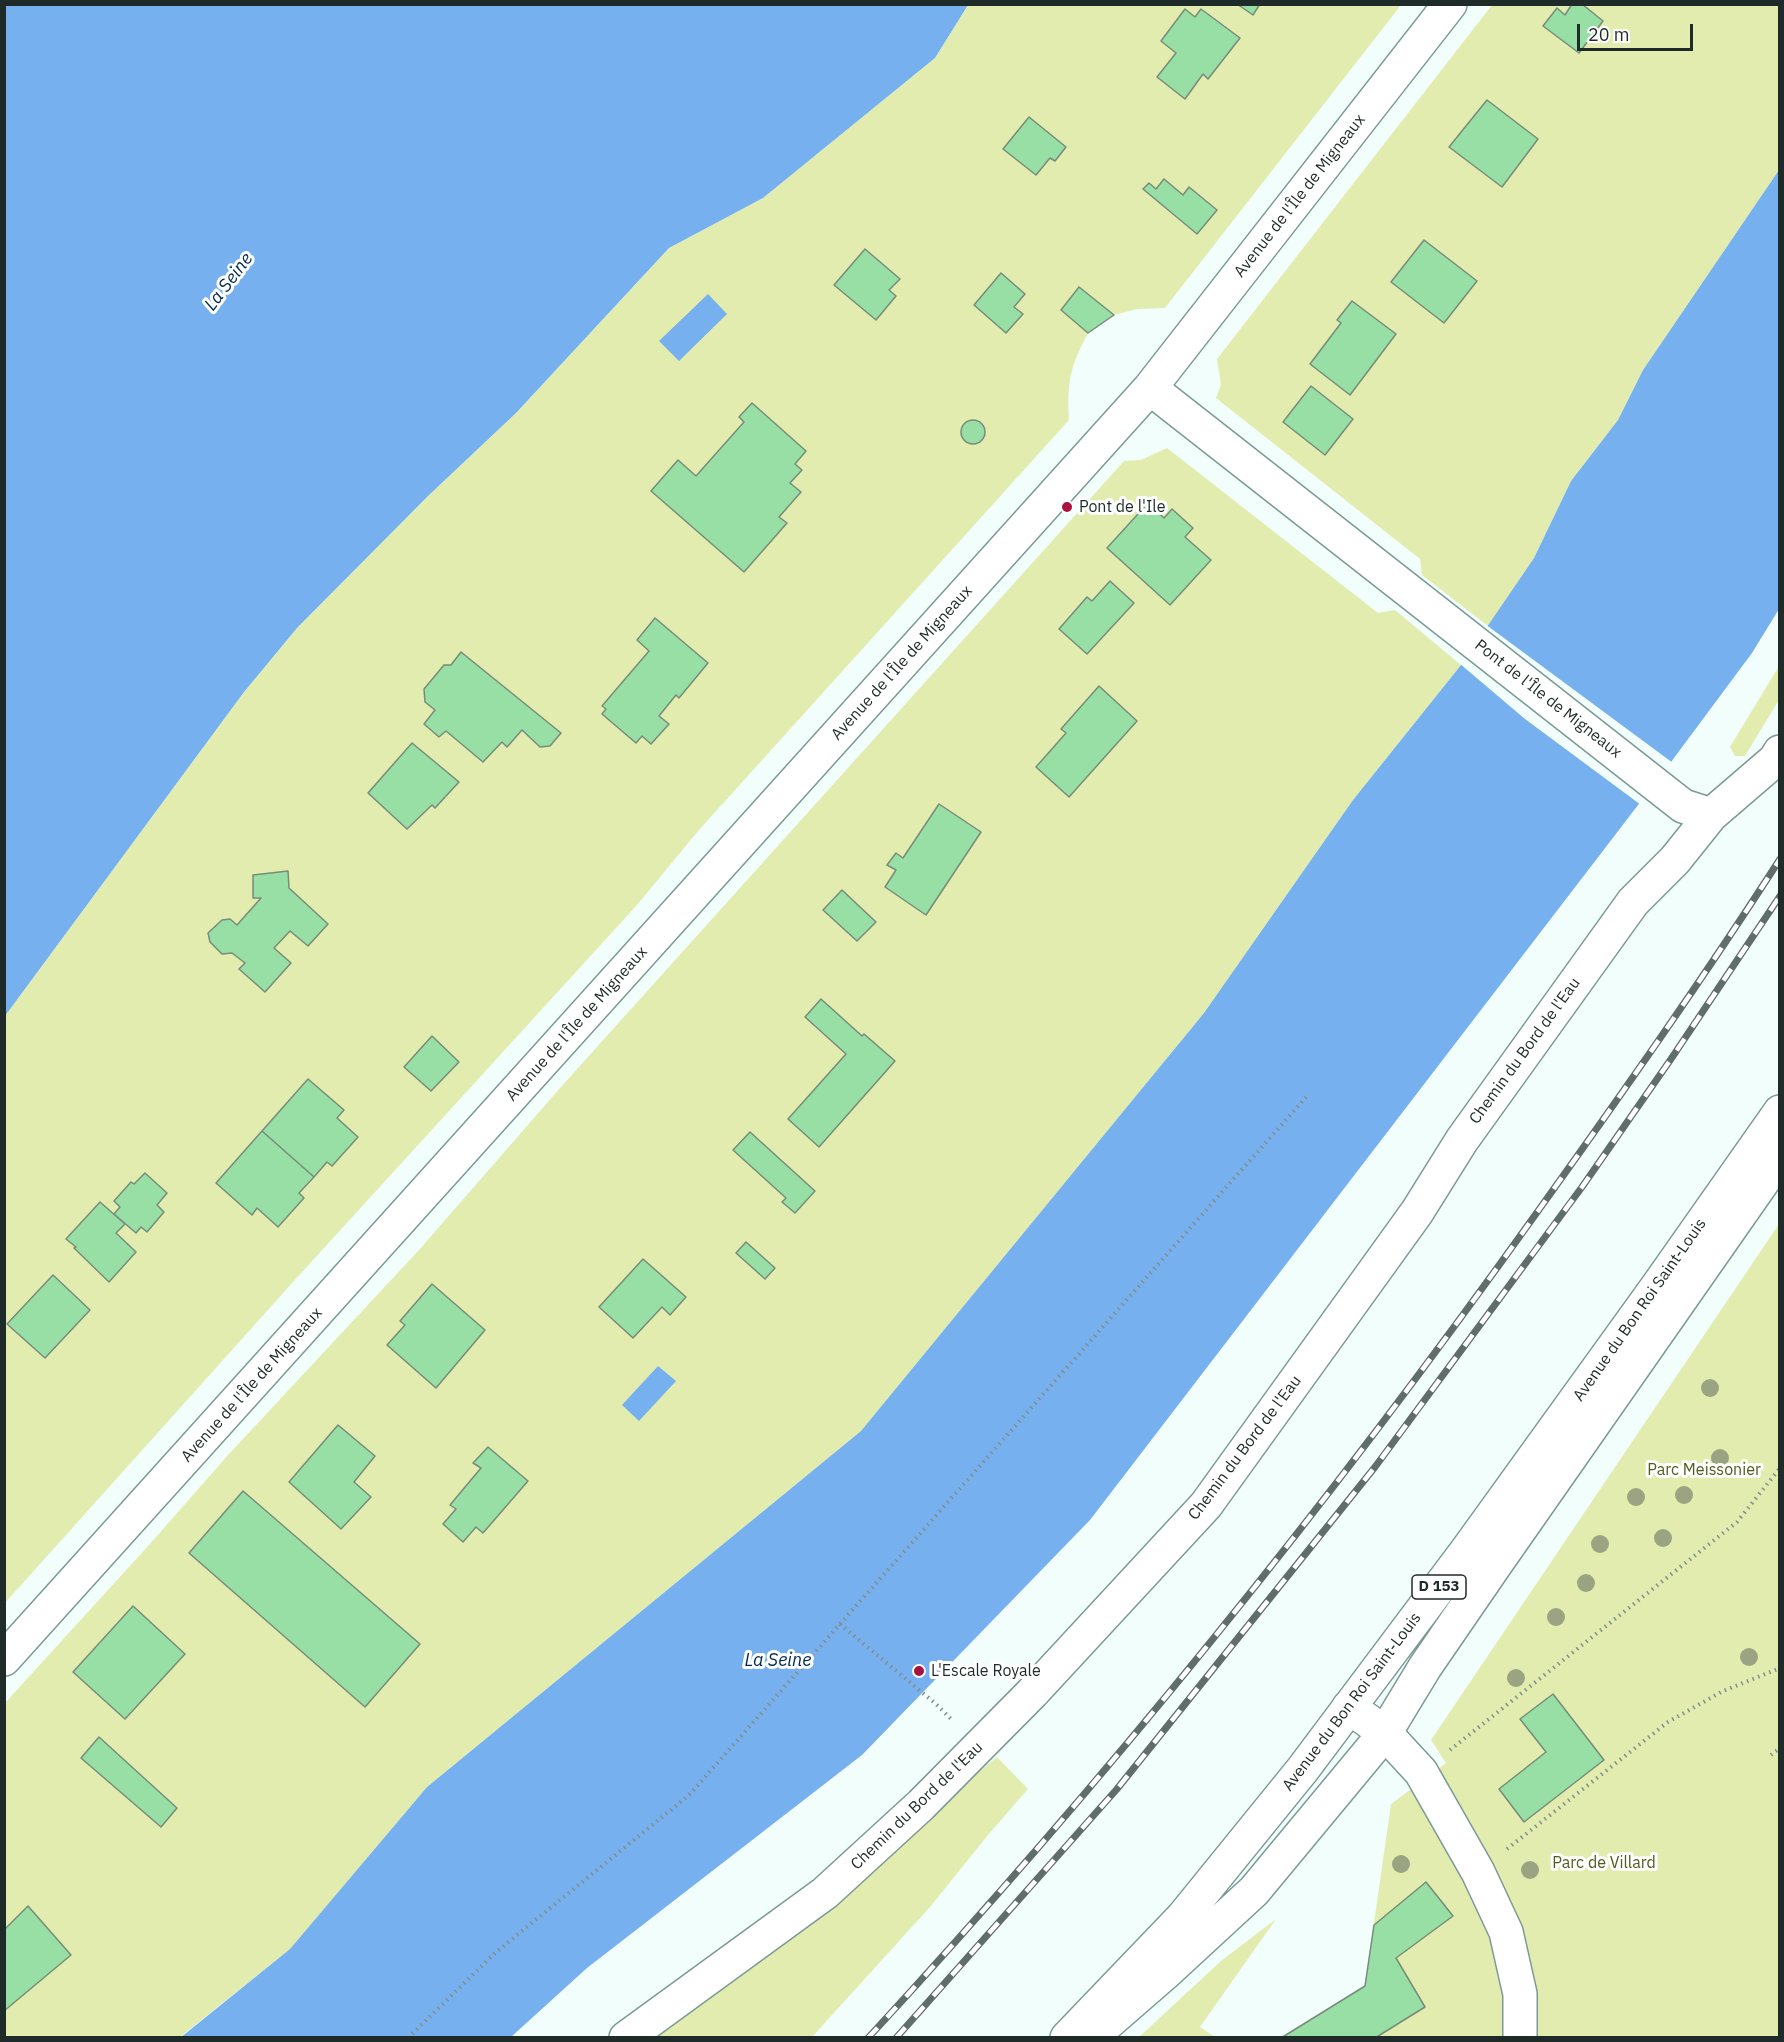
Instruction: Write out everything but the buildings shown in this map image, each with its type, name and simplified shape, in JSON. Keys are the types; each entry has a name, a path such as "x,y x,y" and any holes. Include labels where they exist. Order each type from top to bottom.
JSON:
{"street":[{"name":"Avenue de l'Île de Migneaux","path":"4,1659 1150,388 1450,4"},
{"name":"Pont de l'Île de Migneaux","path":"1150,388 1697,810"},
{"name":"Chemin du Bord de l'Eau","path":"626,2037 825,1893 912,1813 1032,1693 1206,1505 1417,1212 1462,1140 1633,902 1675,860 1697,810 1775,760 1779,752"},
{"name":"Avenue du Bon Roi Saint-Louis","path":"1067,2037 1183,1917 1303,1769 1552,1432 1779,1112"},
{"name":"Avenue du Bon Roi Saint-Louis","path":"1090,2037 1164,1974 1254,1892 1385,1733 1425,1667 1779,1157"},
{"path":"1349,1707 1385,1733 1421,1772 1478,1872 1506,1932 1520,1994 1520,2037"}],"path":[{"path":"408,2037 495,1953 688,1796 1307,1096"},
{"path":"1421,1772 1737,1522 1779,1468"},
{"path":"840,1624 936,1704"},
{"path":"1478,1872 1668,1722 1723,1691 1779,1668"},
{"path":"1771,1755 1779,1748"}],"green space":[{"path":"968,5 1401,5 1165,308 1137,309 1114,315 1078,287 1061,310 1088,333 1077,355 1069,384 1069,420 699,830 637,905 293,1282 5,1603 5,1016 244,692 297,628 428,496 516,413 669,248 763,198 935,58","holes":["1164,180 1183,195 1189,187 1217,210 1196,234 1143,189 1149,183 1156,189","865,249 900,279 889,290 896,296 876,320 834,285","1001,273 1025,294 1014,307 1022,314 1006,333 974,305","308,1079 343,1110 337,1118 332,1166 327,1162 299,1193 304,1198 278,1226 257,1208 252,1214 216,1183","145,1173 167,1192 157,1205 164,1212 147,1231 141,1227 135,1233 125,1224 116,1233 136,1252 109,1281 74,1249 76,1247 67,1239 100,1202 114,1214 120,1207 114,1201 131,1182 134,1184","53,1276 90,1310 44,1358 8,1324"]},
{"path":"1492,5 1779,5 1779,170 1643,370 1618,420 1571,481 1534,558 1488,626 1422,575 1420,559 1216,398 1221,385 1217,359","holes":["1311,386 1353,419 1325,455 1283,422"]},
{"path":"1167,448 1378,613 1395,610 1461,665 1353,800 1204,1013 861,1431 427,1787 290,1949 180,2037 5,2038 5,1703 229,1454 419,1250 560,1088 1124,461 1141,460","holes":["1110,581 1134,603 1087,654 1059,629 1087,598 1092,601","133,1606 185,1654 125,1719 73,1672","100,1738 177,1807 161,1826 81,1758"]},
{"path":"1779,666 1779,700 1745,756 1735,756 1730,747"},
{"name":"Parc de Villard","path":"1779,1224 1779,2037 1281,2038 1365,1986 1391,1804 1446,1763 1431,1740"},
{"path":"997,1757 1028,1789 930,1907 812,2037 640,2038 927,1814"},
{"path":"1276,1919 1200,2027 1215,2037 1139,2037 1221,1961"}],"water":[{"name":"La Seine","path":"5,4 968,5 935,58 763,198 669,248 516,413 428,496 297,628 244,692 5,1016"},
{"name":"La Seine","path":"1779,170 1779,609 1752,653 1671,762 1090,1520 862,1755 587,1968 511,2037 180,2038 290,1949 427,1787 861,1431 1204,1013 1353,800 1461,665 1534,558 1571,481 1618,420 1643,370"},
{"path":"708,294 727,314 679,361 659,341"},
{"path":"658,1366 676,1381 639,1421 622,1405"}],"pier":[{"path":"1485,624 1673,763 1641,805 1525,719 1459,663"}],"railway":[{"path":"868,2038 958,1939 1132,1738 1299,1531 1460,1319 1538,1211 1661,1037 1780,859"},
{"path":"896,2038 1117,1789 1375,1467 1582,1187 1780,896"}],"place":[{"name":"Pont de l'Ile","path":"1067,507"},
{"name":"L'Escale Royale","path":"919,1671"}],"park label":[{"name":"Parc Meissonier","path":"1704,1470"}]}
